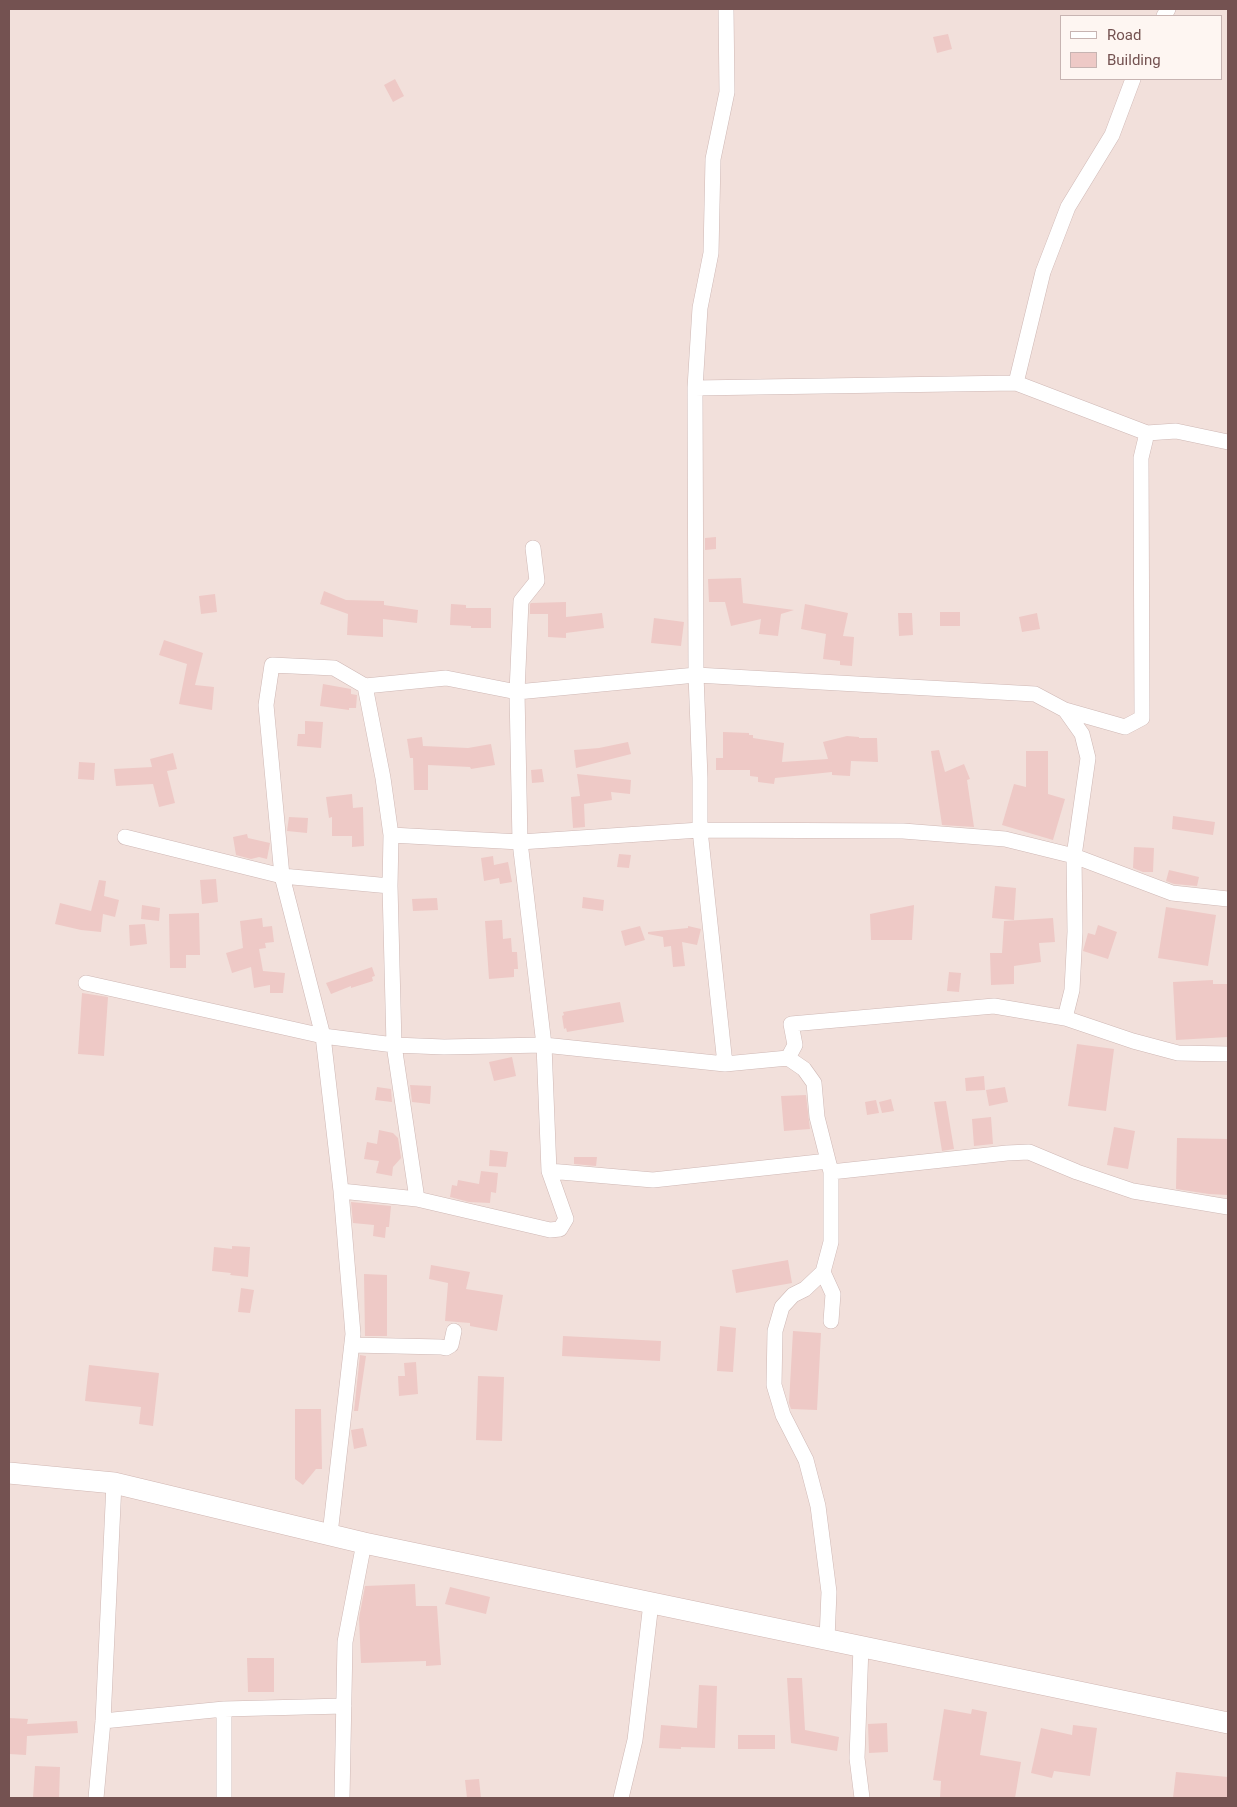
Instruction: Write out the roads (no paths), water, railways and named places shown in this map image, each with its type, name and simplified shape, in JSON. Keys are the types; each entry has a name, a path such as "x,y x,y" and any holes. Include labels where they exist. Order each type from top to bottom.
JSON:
{"main road":[{"path":"9,1473 114,1483 364,1543 1228,1723"}],"street":[{"path":"725,1064 700,830 696,675 695,388 700,308 711,253 713,159 727,92 726,9"},
{"path":"1016,384 1047,262 1068,207 1112,135 1133,80"},
{"path":"695,388 1016,384 1147,433 1176,431 1228,442"},
{"path":"330,1534 353,1334 341,1191 323,1036 282,876 266,705 272,665 334,668 366,686 446,678 518,692 696,675 1035,694 1065,710 1125,727 1142,718 1141,458 1147,433"},
{"path":"341,1191 417,1199 550,1230 560,1229 566,1219 549,1171 544,1045 520,842 518,692 521,601 537,580 533,548"},
{"path":"366,686 383,778 391,836 390,886 394,1045 417,1199"},
{"path":"1065,710 1082,734 1088,758 1074,856 1075,932 1072,990 1065,1018"},
{"path":"391,836 520,842 700,830 912,832 1005,839 1074,856 1172,893 1228,899"},
{"path":"125,837 282,876 390,886"},
{"path":"86,983 323,1036 394,1045 444,1047 544,1045 725,1064 792,1051"},
{"path":"827,1639 829,1592 818,1506 806,1460 782,1415 774,1385 775,1331 782,1307 793,1295 806,1289 823,1272 831,1242 829,1167 817,1117 814,1083 792,1051 791,1024 994,1006 1065,1018 1133,1041 1178,1053 1228,1054"},
{"path":"549,1171 653,1180 1028,1152 1077,1172 1133,1190 1228,1207"},
{"path":"823,1272 833,1294 831,1321"},
{"path":"352,1345 446,1348 451,1345 454,1331"},
{"path":"96,1798 103,1721 114,1483"},
{"path":"342,1798 345,1642 364,1543"},
{"path":"621,1798 635,1740 651,1602"},
{"path":"861,1646 857,1758 862,1798"},
{"path":"103,1721 224,1709 344,1706"},
{"path":"224,1709 224,1798"}]}
